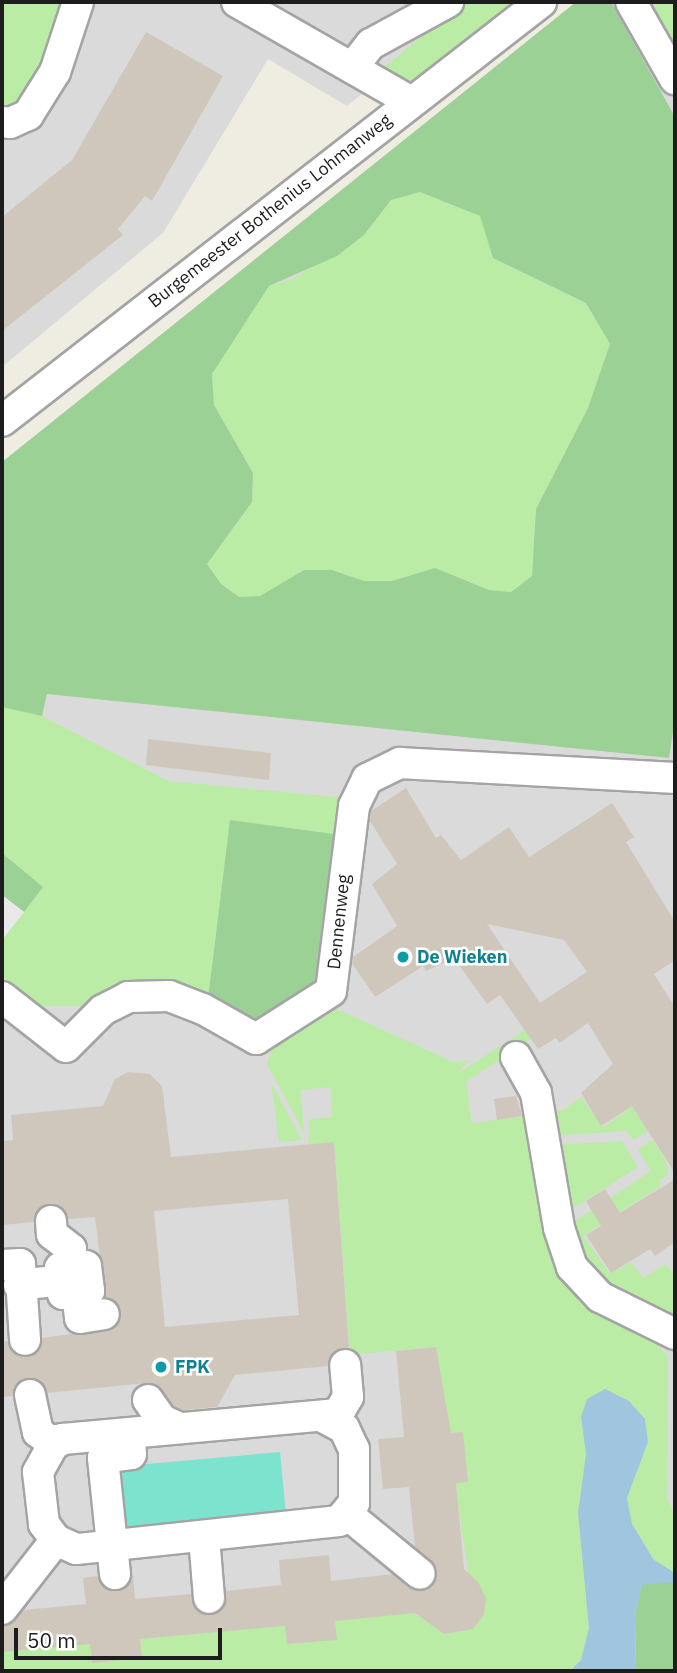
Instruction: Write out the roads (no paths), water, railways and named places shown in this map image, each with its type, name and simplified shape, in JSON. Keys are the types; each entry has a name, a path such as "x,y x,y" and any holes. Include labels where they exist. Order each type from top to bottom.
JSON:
{"street":[{"path":"2,122 10,123 28,115 55,72 78,2"},
{"path":"237,2 410,102"},
{"path":"352,68 371,44 448,2"},
{"name":"Burgemeester Bothenius Lohmanweg","path":"2,421 541,2"},
{"path":"631,2 675,79"},
{"name":"Dennenweg","path":"2,997 66,1047 103,1010 128,997 169,996 203,1009 256,1039 331,991 352,819 367,779 400,763 675,778"},
{"path":"516,1057 537,1093 559,1228 572,1267 600,1297 675,1334"},
{"path":"10,1275 79,1301 71,1249 52,1234 51,1221"},
{"path":"10,1275 24,1340"},
{"path":"63,1439 46,1455 38,1472 44,1524 56,1540 76,1549 113,1561 204,1537 328,1525 347,1514 355,1490 345,1365"},
{"path":"30,1395 38,1432 50,1441 180,1428 230,1414 321,1416 344,1410 348,1397"},
{"path":"148,1400 162,1420 180,1428"},
{"path":"321,1416 344,1428 352,1441"},
{"path":"113,1561 103,1458 131,1454 129,1433"},
{"path":"347,1514 420,1574"},
{"path":"204,1537 209,1598"},
{"path":"2,1609 56,1540"}],"place":[{"name":"De Wieken","path":"403,957"},
{"name":"FPK","path":"161,1367"}]}
